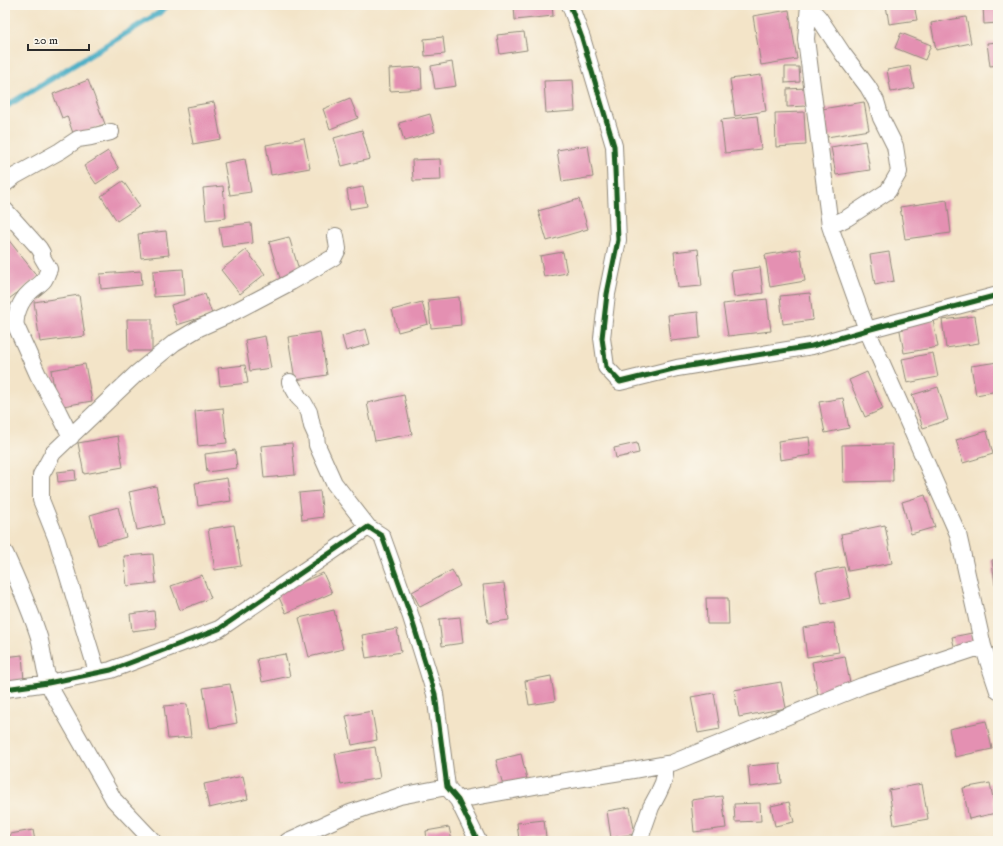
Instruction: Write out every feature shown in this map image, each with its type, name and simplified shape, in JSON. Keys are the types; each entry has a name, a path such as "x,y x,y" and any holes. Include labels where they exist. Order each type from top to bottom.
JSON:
{"street":[{"path":"570,5 582,38 614,146 618,240 602,338 606,367 620,382 677,368 812,346 998,296"},
{"path":"809,6 868,87 876,101 881,118 895,146 899,172 888,191 847,218 830,226"},
{"path":"809,6 806,39 830,226 867,330 958,534 983,646 998,690"},
{"path":"5,184 15,176 60,151 78,139 110,132"},
{"path":"5,210 39,248 49,269 44,279 29,293 19,308 15,322 38,374 71,437"},
{"path":"97,672 57,540 41,500 41,475 53,454 136,374 174,343 200,328 291,282 334,257 338,249 336,236"},
{"path":"290,382 309,412 312,426 316,435 317,445 334,483 368,527 382,536 411,618 435,694 447,787 458,800 478,841"},
{"path":"5,689 48,683 111,670 219,629 368,527"},
{"path":"5,553 27,604 39,638 48,683 114,800 153,841"},
{"path":"458,800 672,763 862,686 983,646"},
{"path":"639,841 650,807 663,783 665,764"},
{"path":"288,841 350,813 400,796 447,787"}],"building":[{"path":"514,5 552,5 553,16 515,20"},
{"path":"886,5 914,5 917,20 889,24"},
{"path":"983,5 998,5 998,23 984,24"},
{"path":"789,10 797,59 761,65 753,16"},
{"path":"966,17 971,43 936,50 931,23"},
{"path":"524,32 527,50 500,54 497,35"},
{"path":"901,33 931,45 925,60 895,48"},
{"path":"443,37 445,54 425,56 424,39"},
{"path":"998,42 998,65 990,66 987,43"},
{"path":"452,62 456,86 435,89 431,66"},
{"path":"910,66 914,88 891,92 887,70"},
{"path":"421,67 422,89 390,91 389,69"},
{"path":"785,67 799,67 800,82 785,83"},
{"path":"761,75 766,111 735,116 730,79"},
{"path":"88,80 105,124 74,136 67,116 62,118 53,94"},
{"path":"573,80 575,111 546,113 544,81"},
{"path":"806,88 806,106 787,107 787,89"},
{"path":"350,98 358,118 330,129 323,109"},
{"path":"214,102 221,139 193,144 186,107"},
{"path":"864,102 869,130 827,137 822,109"},
{"path":"804,112 806,145 776,147 775,113"},
{"path":"430,114 435,132 404,141 399,123"},
{"path":"757,116 761,149 725,153 721,120"},
{"path":"362,130 370,159 342,166 334,138"},
{"path":"304,138 310,168 271,175 266,145"},
{"path":"865,141 870,170 836,175 831,147"},
{"path":"588,145 593,177 562,182 557,150"},
{"path":"108,151 119,169 96,184 84,166"},
{"path":"245,159 251,192 230,195 224,163"},
{"path":"440,159 441,180 413,181 412,160"},
{"path":"123,181 140,206 117,221 101,196"},
{"path":"223,186 226,218 206,220 203,188"},
{"path":"363,187 367,206 350,209 347,190"},
{"path":"579,199 588,229 547,241 538,211"},
{"path":"947,200 951,233 905,239 900,207"},
{"path":"251,223 253,243 222,247 219,227"},
{"path":"166,231 169,255 141,258 138,234"},
{"path":"289,237 300,273 280,278 269,242"},
{"path":"7,238 38,277 5,302 5,240"},
{"path":"698,249 702,286 678,288 674,252"},
{"path":"800,249 805,281 770,287 765,255"},
{"path":"246,250 265,274 240,294 221,270"},
{"path":"563,252 567,273 544,277 540,256"},
{"path":"889,252 894,281 875,285 870,255"},
{"path":"760,267 763,293 734,297 731,271"},
{"path":"183,269 185,295 154,297 153,271"},
{"path":"141,271 142,285 101,289 100,274"},
{"path":"810,293 813,320 783,324 780,296"},
{"path":"205,294 212,314 177,325 171,305"},
{"path":"79,295 85,336 40,342 34,302"},
{"path":"459,297 461,325 431,328 428,300"},
{"path":"767,299 771,331 728,336 723,304"},
{"path":"422,302 428,324 398,332 392,310"},
{"path":"698,312 700,338 671,341 668,315"},
{"path":"975,316 979,343 946,348 942,320"},
{"path":"127,319 152,319 152,351 128,351"},
{"path":"933,320 938,347 904,353 899,325"},
{"path":"366,329 370,344 346,351 342,336"},
{"path":"320,332 327,375 295,380 288,337"},
{"path":"265,336 271,368 250,371 245,340"},
{"path":"933,353 938,377 907,383 902,359"},
{"path":"998,362 998,391 976,395 971,366"},
{"path":"85,364 92,401 57,407 51,370"},
{"path":"245,365 248,383 220,386 218,368"},
{"path":"867,372 883,409 865,417 849,380"},
{"path":"938,387 948,420 923,428 912,395"},
{"path":"404,395 412,434 375,441 367,403"},
{"path":"843,398 849,428 825,433 819,402"},
{"path":"223,408 227,443 198,446 195,411"},
{"path":"987,431 993,454 963,463 956,440"},
{"path":"118,436 123,467 84,474 78,443"},
{"path":"809,437 811,455 780,460 778,441"},
{"path":"292,443 295,475 264,478 261,446"},
{"path":"637,443 639,453 616,458 614,448"},
{"path":"892,444 893,481 843,482 842,445"},
{"path":"235,450 237,468 207,472 205,454"},
{"path":"75,470 76,480 58,482 57,472"},
{"path":"227,478 231,501 198,506 195,483"},
{"path":"156,486 164,524 137,530 129,492"},
{"path":"320,491 323,517 302,520 299,493"},
{"path":"925,495 935,527 911,534 902,502"},
{"path":"118,507 126,537 98,545 90,515"},
{"path":"234,525 241,566 215,570 208,529"},
{"path":"885,525 892,563 848,571 841,534"},
{"path":"153,554 156,583 127,586 124,556"},
{"path":"998,559 998,585 995,585 992,560"},
{"path":"844,567 851,598 822,604 816,572"},
{"path":"452,570 460,586 420,607 412,592"},
{"path":"323,573 332,593 286,613 277,593"},
{"path":"202,575 211,598 180,610 171,586"},
{"path":"504,583 509,620 488,623 483,585"},
{"path":"706,598 728,598 729,624 707,624"},
{"path":"334,610 343,649 309,657 299,618"},
{"path":"154,611 156,628 132,631 130,614"},
{"path":"460,617 463,643 442,646 439,619"},
{"path":"834,623 839,652 807,657 803,628"},
{"path":"397,629 401,652 366,658 362,635"},
{"path":"972,633 974,646 955,650 952,637"},
{"path":"285,654 290,676 262,682 257,659"},
{"path":"22,655 24,681 5,683 5,657"},
{"path":"845,656 851,689 818,695 812,662"},
{"path":"551,676 555,701 529,705 525,681"},
{"path":"781,682 786,708 739,717 734,690"},
{"path":"230,684 237,723 210,728 203,688"},
{"path":"714,693 720,729 698,733 691,697"},
{"path":"187,704 191,737 168,739 164,706"},
{"path":"372,711 377,740 352,745 346,716"},
{"path":"986,721 992,749 955,757 949,729"},
{"path":"375,747 380,778 341,785 335,754"},
{"path":"521,754 527,779 503,785 496,760"},
{"path":"780,763 782,783 750,787 748,766"},
{"path":"243,776 248,799 209,808 204,784"},
{"path":"990,783 996,813 969,819 963,788"},
{"path":"922,784 928,819 894,825 889,790"},
{"path":"722,796 726,828 694,832 691,800"},
{"path":"789,802 794,822 775,826 771,806"},
{"path":"760,803 761,821 735,822 734,804"},
{"path":"630,807 635,834 611,838 607,811"},
{"path":"544,820 546,837 519,840 517,823"},
{"path":"449,827 452,841 427,841 426,831"},
{"path":"33,830 35,841 11,841 10,834"}],"waterway":[{"path":"5,107 159,13 168,5"}],"cycle path":[{"path":"570,5 582,38 614,146 618,240 607,294 602,338 606,367 620,382 677,368 812,346 998,295"},
{"path":"5,689 48,683 111,670 219,629 368,527 382,536 411,617 435,694 447,787 458,800 478,841"}]}
